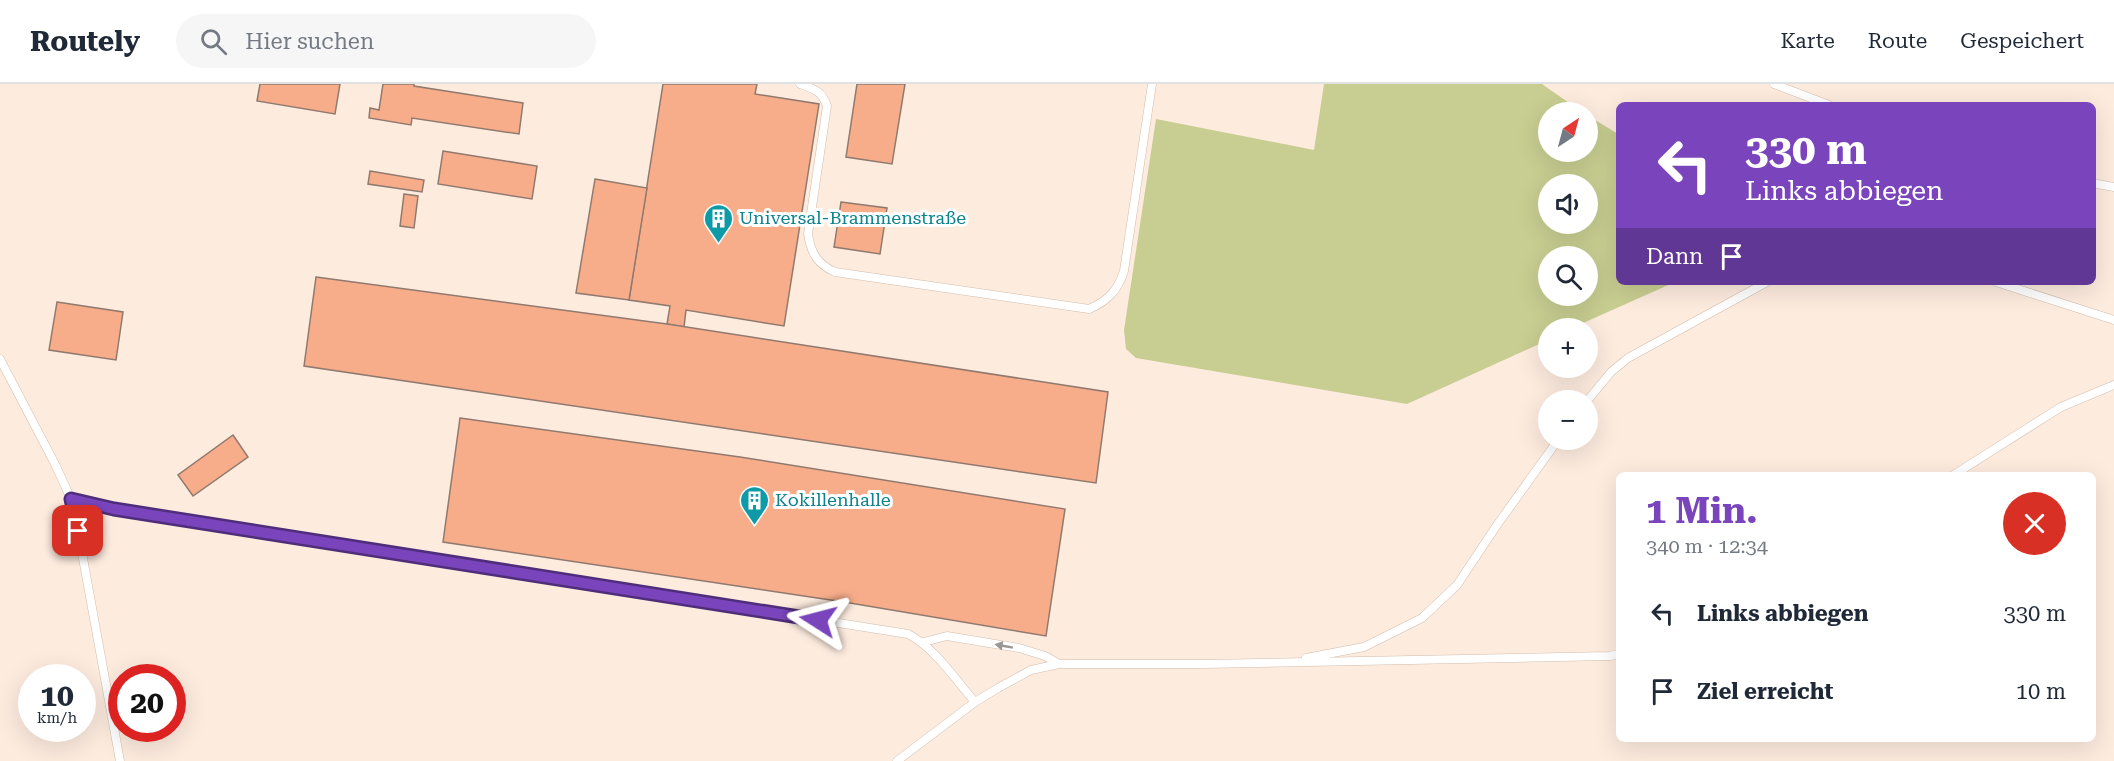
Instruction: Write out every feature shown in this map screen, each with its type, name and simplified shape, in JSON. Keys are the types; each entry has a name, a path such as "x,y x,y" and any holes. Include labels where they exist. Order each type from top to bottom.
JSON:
{"lane":[{"path":"800,84 823,96 827,106 808,234 810,249 824,267 835,272 1089,309 1109,298 1120,284 1124,271 1152,84"},
{"path":"1773,84 1821,102"},
{"path":"2096,184 2114,187"},
{"path":"1596,390 1611,372 1628,358 1762,285"},
{"path":"2005,285 2114,320"},
{"path":"0,359 71,499 120,761"},
{"path":"1958,472 2061,407 2114,385"},
{"path":"1281,662 1364,647 1422,618 1457,585 1551,450"},
{"path":"71,499 114,509 908,634 924,642 975,702"},
{"path":"924,642 947,636 1019,648 1045,656 1059,664"},
{"path":"897,761 975,702 1032,670 1059,664 1616,654"}],"green space":[{"path":"1324,84 1542,84 1568,102 1538,102 1538,162 1598,162 1598,122 1616,133 1616,285 1668,285 1594,318 1538,318 1538,345 1407,404 1136,358 1126,349 1124,330 1156,119 1314,150"}],"building":[{"path":"260,84 340,84 335,114 257,101"},
{"path":"383,84 414,84 414,86 523,103 519,134 412,118 411,125 369,118 370,108 379,110"},
{"name":"Universal-Brammenstraße","path":"663,84 757,84 755,94 819,104 784,326 686,310 684,327 667,324 670,306 629,300"},
{"path":"857,84 905,84 892,164 846,157"},
{"path":"443,151 537,166 532,199 438,184"},
{"path":"370,171 424,180 422,192 368,184"},
{"path":"595,179 647,188 629,300 576,293"},
{"path":"404,194 418,196 414,228 400,226"},
{"path":"841,202 887,208 880,254 834,247"},
{"path":"316,277 667,324 1108,392 1096,483 304,366"},
{"path":"57,302 123,312 116,360 49,350"},
{"name":"Kokillenhalle","path":"460,418 740,457 1065,509 1046,636 844,602 443,542"},
{"path":"233,435 248,457 193,496 178,475"}],"place":[{"name":"Universal-Brammenstraße","path":"718,244"},
{"name":"Kokillenhalle","path":"754,526"}],"route":[{"path":"78,531 71,499 114,509 818,620"}]}
